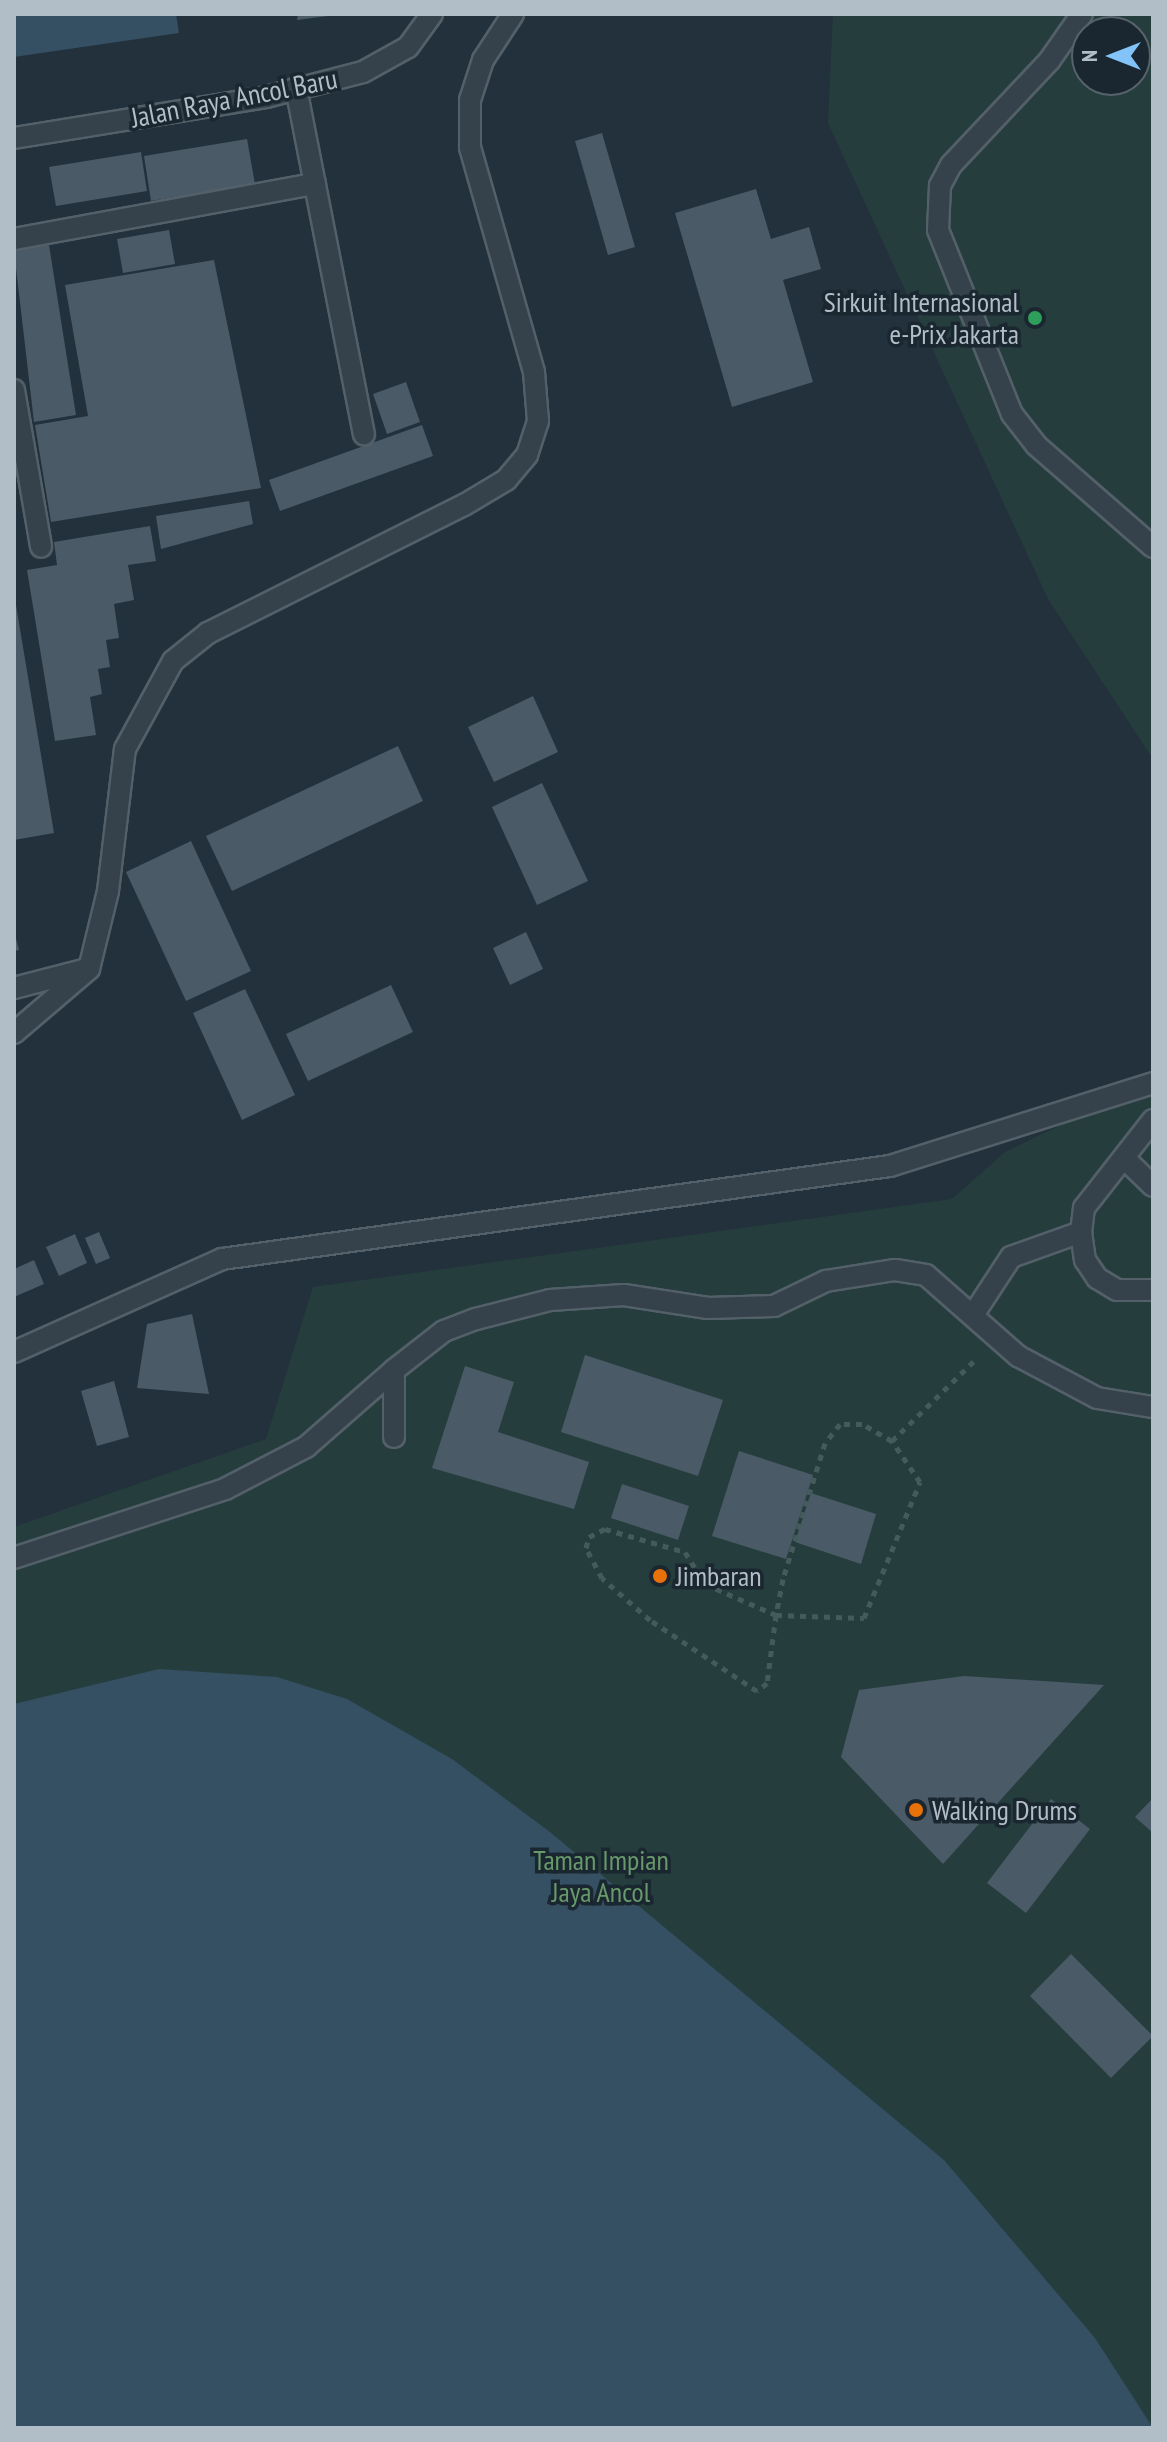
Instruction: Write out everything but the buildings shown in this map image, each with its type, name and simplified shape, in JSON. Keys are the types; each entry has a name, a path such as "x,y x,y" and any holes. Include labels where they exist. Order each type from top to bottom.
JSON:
{"lane":[{"name":"Jalan Raya Ancol Baru","path":"14,138 296,88 387,63 432,14"},
{"path":"14,1033 89,969 108,891 125,749 173,661 208,633 464,505 506,480 527,455 538,421 534,372 470,147 470,100 483,60 513,14"},
{"path":"1082,14 1049,61 951,165 940,186 938,230 1012,414 1036,445 1153,547"},
{"path":"296,88 364,434"},
{"path":"14,239 315,184"},
{"path":"14,390 41,547"},
{"path":"14,988 89,969"},
{"path":"14,1352 222,1259 890,1166 1153,1083"},
{"path":"1153,1120 1084,1208 1081,1232 1085,1260 1097,1278 1117,1290 1153,1290"},
{"path":"1125,1159 1153,1186"},
{"path":"975,1312 1011,1257 1081,1232"},
{"path":"14,1558 225,1489 306,1447 444,1331 550,1300 624,1295 737,1309 774,1306 826,1281 895,1270 926,1275 975,1312 1018,1356 1097,1398 1153,1407"},
{"path":"394,1370 394,1437"}],"path":[{"path":"892,1441 999,1337"},
{"path":"776,1615 705,1584 685,1552 605,1529 589,1537 592,1567 602,1578 745,1688 767,1683 776,1615 825,1443 840,1424 862,1424 892,1441 920,1482 864,1618 776,1615"}],"green space":[{"name":"Sirkuit Internasional e-Prix Jakarta","path":"833,14 1153,14 1153,759 1048,599 828,123"},
{"name":"Taman Impian Jaya Ancol","path":"1153,1080 1153,2428 14,2428 14,1527 266,1439 313,1287 952,1199 1005,1152"}],"water":[{"path":"14,14 176,14 179,33 14,57"},
{"path":"159,1669 277,1677 347,1699 452,1759 550,1832 944,2160 1095,2338 1153,2428 14,2428 14,1704"}],"place":[{"name":"Sirkuit Internasional e-Prix Jakarta","path":"1035,318"},
{"name":"Jimbaran","path":"660,1576"},
{"name":"Walking Drums","path":"916,1810"}]}
